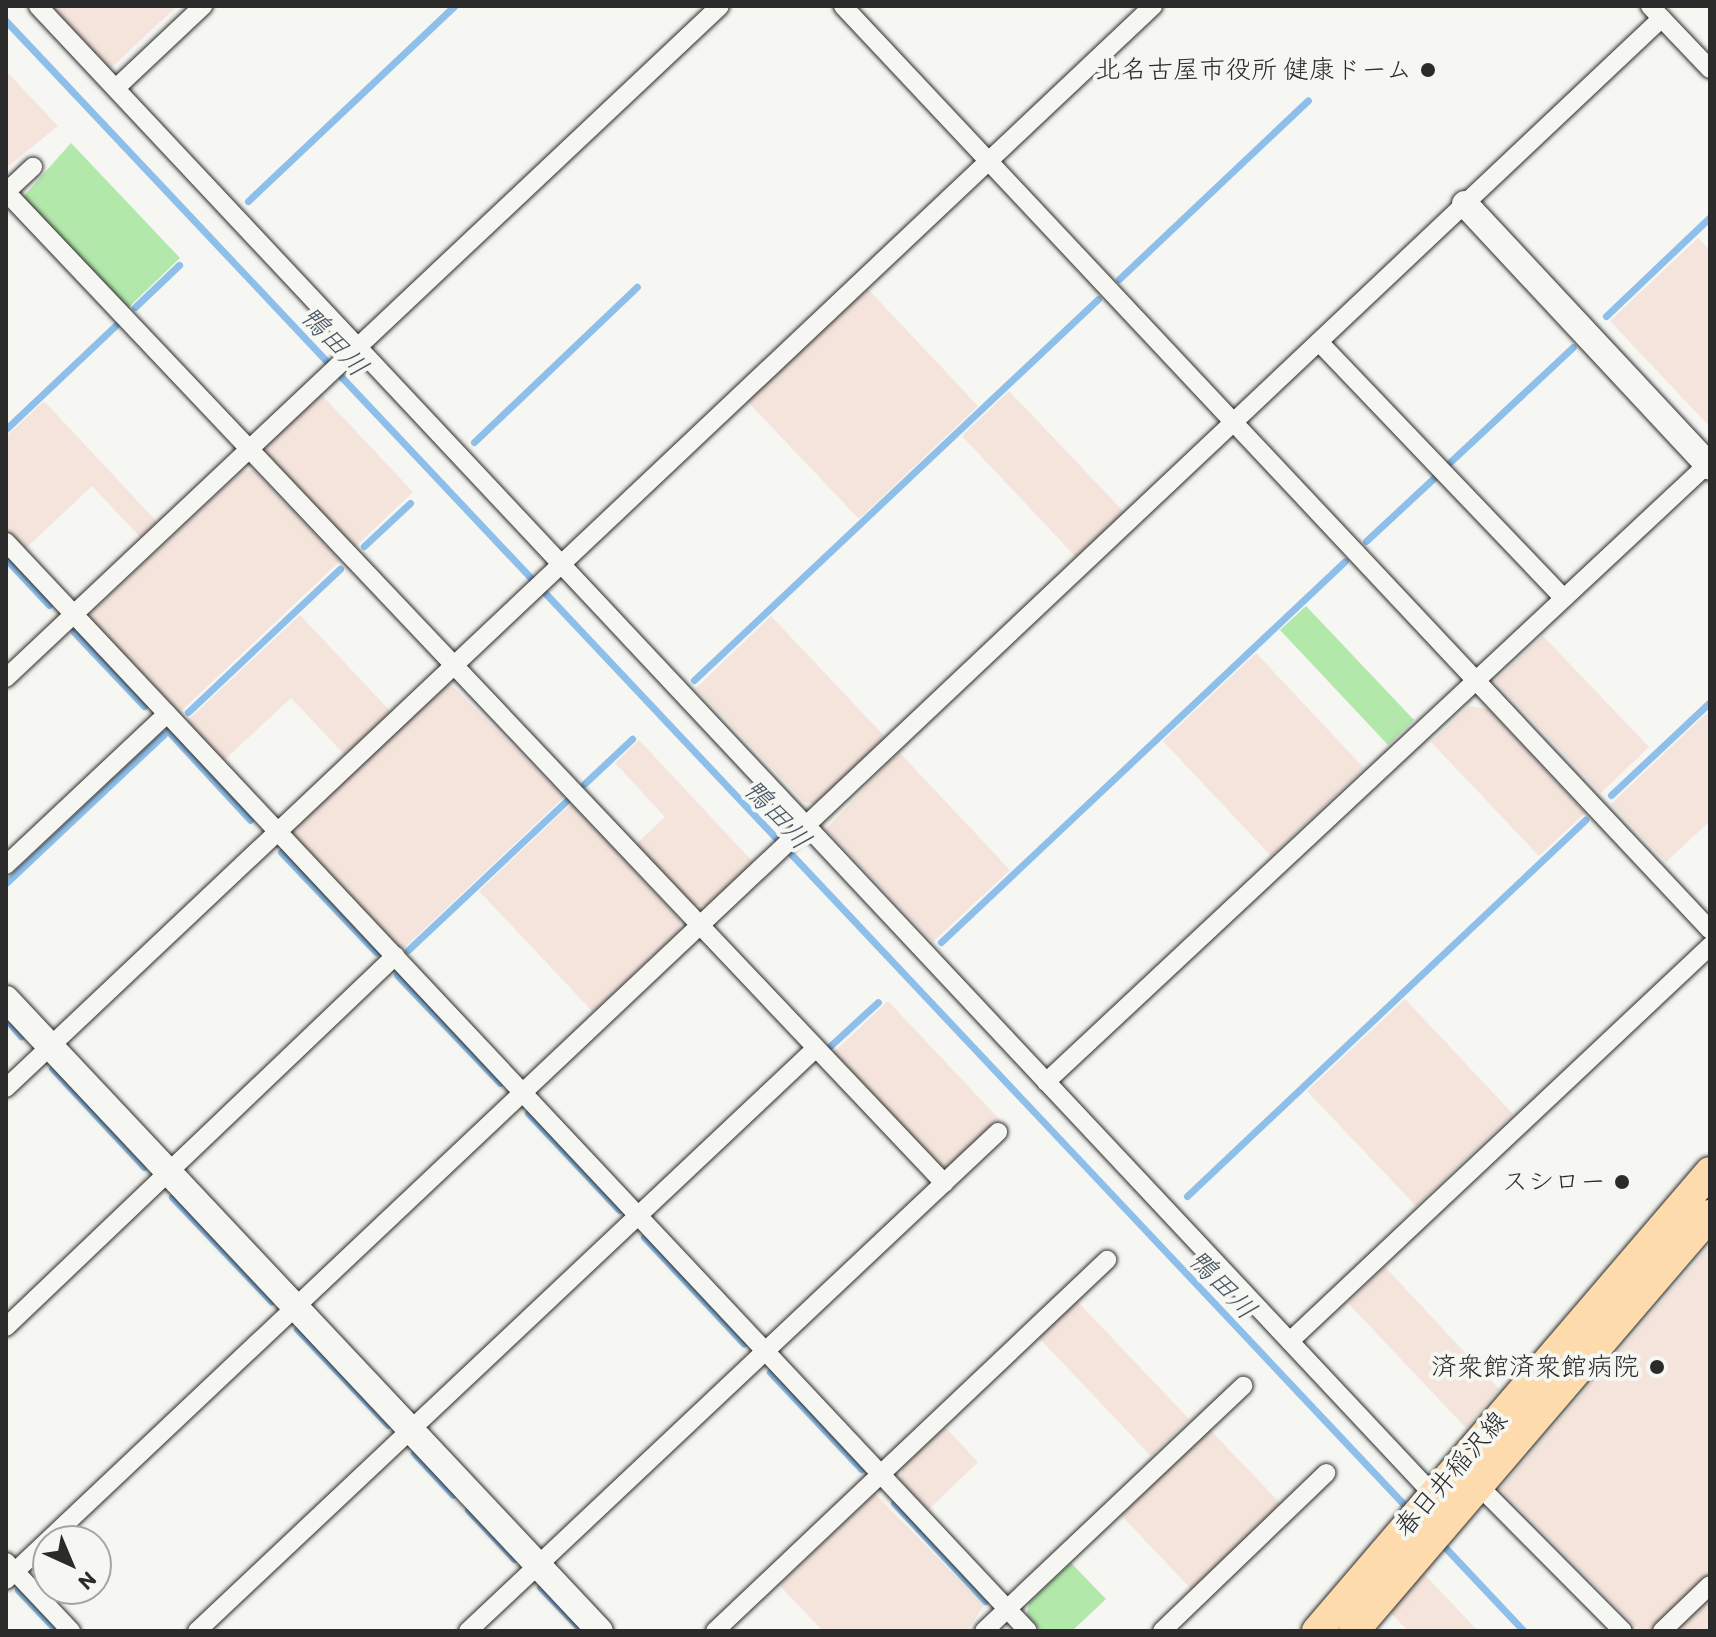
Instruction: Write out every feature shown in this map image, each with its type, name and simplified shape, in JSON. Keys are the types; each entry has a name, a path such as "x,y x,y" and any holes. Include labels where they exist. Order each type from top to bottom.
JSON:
{"main road":[{"name":"春日井稲沢線","path":"1354,1631 1436,1506 1710,1172"},
{"name":"春日井稲沢線","path":"1436,1506 1479,1486 1710,1215"},
{"name":"春日井稲沢線","path":"1317,1631 1409,1544"}],"street":[{"path":"38,6 801,830 1046,1082 1290,1341 1436,1506"},
{"path":"116,88 203,6"},
{"path":"6,678 720,6"},
{"path":"843,6 992,159 1710,930"},
{"path":"6,1088 1153,6"},
{"path":"71,1631 9,1571 296,1307 1465,204 1656,12 1710,69"},
{"path":"33,167 6,192 944,1183"},
{"path":"1046,1082 1709,464 1465,204"},
{"path":"1319,342 1564,598"},
{"path":"6,542 1028,1631"},
{"path":"6,865 167,714"},
{"path":"1290,1341 1710,946"},
{"path":"6,1327 395,956"},
{"path":"6,999 600,1631"},
{"path":"197,1631 816,1048"},
{"path":"468,1631 998,1132"},
{"path":"715,1631 1107,1260"},
{"path":"984,1631 1243,1386"},
{"path":"1162,1631 1326,1473"},
{"path":"1479,1486 1623,1631"},
{"path":"1662,1631 1710,1585"}],"shaded area":[{"path":"50,6 177,6 110,69"},
{"path":"6,71 58,126 6,168"},
{"path":"1698,238 1710,251 1710,427 1610,321"},
{"path":"867,288 978,406 859,519 747,401"},
{"path":"1009,391 1124,512 1076,557 962,436"},
{"path":"320,393 413,492 354,548 266,455 268,442"},
{"path":"44,401 158,523 141,538 92,486 24,550 6,530 6,437"},
{"path":"253,470 340,561 177,715 90,622 92,612 242,471"},
{"path":"300,615 391,712 345,755 291,698 223,761 186,722"},
{"path":"771,616 886,738 815,804 804,802 696,688"},
{"path":"1543,636 1649,747 1601,793 1495,681"},
{"path":"1256,653 1364,768 1271,856 1163,741"},
{"path":"448,682 564,797 400,952 293,838 294,828"},
{"path":"1469,706 1488,709 1585,813 1539,856 1431,742"},
{"path":"1710,710 1710,821 1666,862 1611,804"},
{"path":"639,740 754,863 708,906 694,905 636,844 665,817 615,763"},
{"path":"899,752 1010,870 933,942 826,829"},
{"path":"571,804 680,920 679,931 593,1012 479,891"},
{"path":"1405,999 1513,1114 1416,1206 1307,1091"},
{"path":"888,1001 1000,1120 950,1167 937,1167 831,1055"},
{"name":"済衆館済衆館病院","path":"1710,1245 1710,1631 1640,1631 1500,1489"},
{"path":"1385,1267 1499,1389 1466,1428 1348,1303"},
{"path":"1077,1301 1189,1419 1151,1456 1039,1338"},
{"path":"945,1427 978,1462 928,1510 900,1480 903,1467"},
{"path":"1210,1430 1282,1505 1192,1590 1121,1515"},
{"path":"875,1494 984,1605 967,1631 823,1631 779,1585"},
{"path":"1423,1573 1478,1631 1408,1631 1390,1612"}],"green space":[{"path":"71,143 180,258 128,308 23,197"},
{"path":"1306,606 1414,720 1388,745 1280,630"},
{"path":"1071,1563 1106,1599 1072,1631 1042,1631 1027,1615 1029,1603"}],"waterway":[{"path":"248,201 454,6"},
{"name":"鴨田川","path":"6,21 1409,1510"},
{"path":"1119,279 1308,100"},
{"path":"1606,316 1710,217"},
{"path":"135,307 179,265"},
{"path":"474,442 637,287"},
{"path":"694,680 1098,299"},
{"path":"6,429 116,325"},
{"path":"1450,462 1573,347"},
{"path":"1366,541 1436,476"},
{"path":"364,546 410,503"},
{"path":"6,559 49,605"},
{"path":"941,942 1345,561"},
{"path":"188,712 340,569"},
{"path":"74,632 144,706"},
{"path":"1611,795 1710,702"},
{"path":"168,731 250,820"},
{"path":"6,883 164,734"},
{"path":"584,784 632,739"},
{"path":"408,950 566,801"},
{"path":"1187,1196 1585,820"},
{"path":"281,852 376,952"},
{"path":"397,975 500,1083"},
{"path":"830,1046 878,1002"},
{"path":"6,1019 21,1036"},
{"path":"52,1068 144,1167"},
{"path":"528,1113 619,1210"},
{"path":"172,1197 271,1301"},
{"path":"644,1237 744,1344"},
{"path":"297,1329 388,1425"},
{"path":"770,1372 861,1469"},
{"path":"414,1453 453,1495"},
{"path":"894,1503 985,1601"},
{"path":"468,1510 514,1559"},
{"name":"鴨田川","path":"1440,1542 1524,1631"},
{"path":"540,1587 582,1631"},
{"path":"18,1590 57,1631"}],"place":[{"name":"北名古屋市役所 健康ドーム","path":"1428,70"},
{"name":"スシロー","path":"1622,1182"},
{"name":"済衆館済衆館病院","path":"1657,1367"}]}
